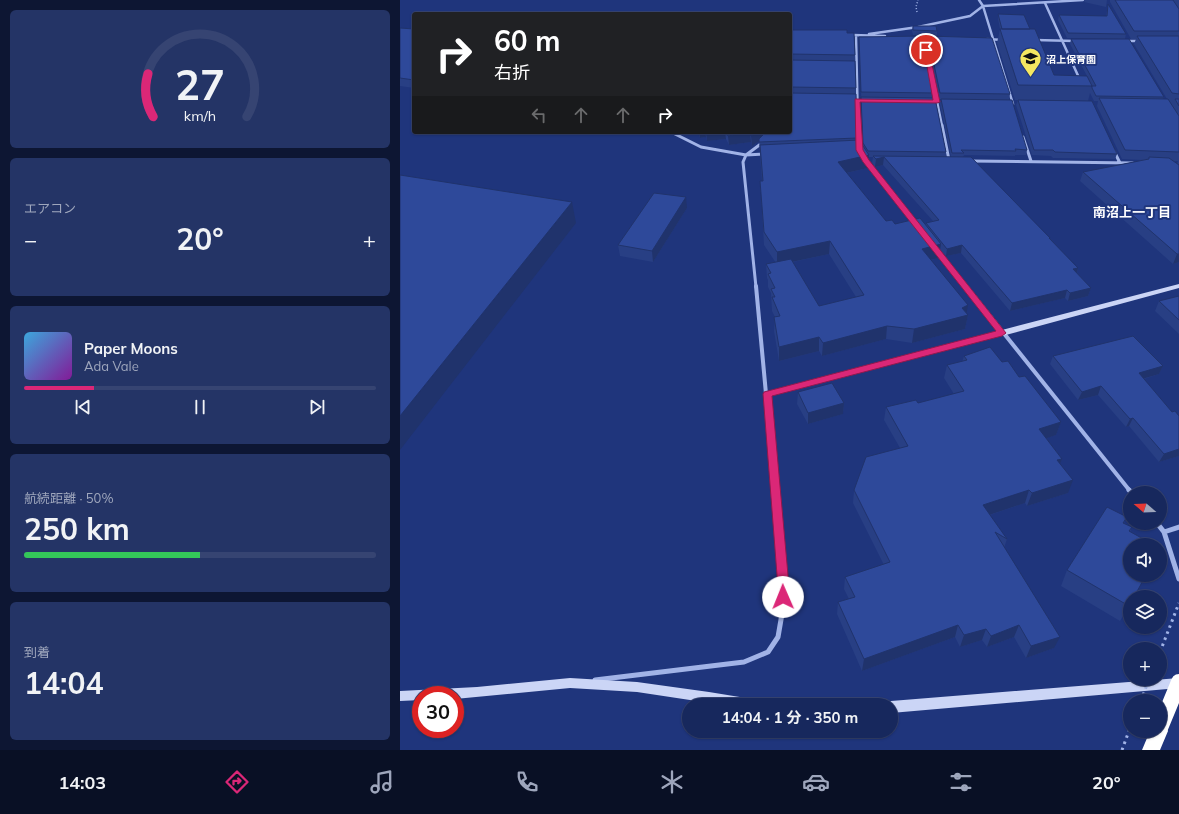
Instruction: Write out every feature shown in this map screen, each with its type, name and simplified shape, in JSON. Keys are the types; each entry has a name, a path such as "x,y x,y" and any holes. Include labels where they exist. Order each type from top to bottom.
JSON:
{"highway":[{"path":"1167,711 1179,683"},
{"path":"1151,750 1156,738"}],"street":[{"path":"979,0 983,6 1015,110"},
{"path":"856,36 918,27 970,16 983,6 1083,0"},
{"path":"1045,2 1081,83"},
{"path":"1125,34 1133,48"},
{"path":"849,35 886,36"},
{"path":"856,36 857,100 860,150"},
{"path":"916,37 939,38"},
{"path":"924,38 949,161"},
{"path":"986,39 1009,40"},
{"path":"1032,40 1076,41"},
{"path":"1122,41 1143,41"},
{"path":"849,67 856,67"},
{"path":"849,100 865,100"},
{"path":"929,102 944,102"},
{"path":"1005,103 1020,103"},
{"path":"1022,132 1031,161"},
{"path":"675,134 701,146 746,155 769,154"},
{"path":"683,134 684,138"},
{"path":"464,693 570,683 744,662 768,652 778,637 783,608 782,575 767,394 743,162 746,155 769,139"},
{"path":"1114,150 1120,163"},
{"path":"863,155 919,228"},
{"path":"866,160 873,160"},
{"path":"941,161 956,161"},
{"path":"964,161 1136,163"},
{"path":"934,247 1126,486"},
{"path":"767,394 1179,286"},
{"path":"1179,527 1164,532 1179,579"},
{"path":"570,683 637,687 714,698"},
{"path":"898,706 1179,683"},
{"path":"400,696 412,695"}],"path":[{"path":"1164,642 1179,603"},
{"path":"1122,750 1126,738"}],"building":[{"path":"1115,0 1173,0 1179,9 1179,31 1134,31"},
{"path":"1108,4 1126,34 1068,33 1059,15 1107,16"},
{"path":"998,14 1024,15 1030,29 1002,29"},
{"path":"913,26 936,26 937,31 913,30"},
{"path":"400,28 412,29 412,80 400,78"},
{"path":"1000,29 1035,29 1054,75 1087,76 1092,86 1018,85"},
{"path":"792,30 847,30 847,33 854,33 855,55 792,54"},
{"path":"922,36 934,93 861,92 859,37"},
{"path":"928,36 992,38 1010,94 940,93"},
{"path":"1137,36 1179,36 1179,94 1172,93"},
{"path":"1071,39 1129,39 1164,97 1096,96 1092,86 1096,86"},
{"path":"792,60 855,61 856,88 792,87"},
{"path":"792,93 856,94 857,138 759,142 759,139 764,134 792,134"},
{"path":"861,97 935,98 946,152 868,151 863,143"},
{"path":"1099,98 1168,99 1179,116 1179,152 1125,150"},
{"path":"941,99 1012,100 1027,150 961,150 964,153 952,153"},
{"path":"1175,99 1179,99 1179,106"},
{"path":"1018,100 1092,101 1117,154 1034,150"},
{"path":"728,134 739,134 728,136"},
{"path":"859,140 869,155 838,162 886,221 892,220 895,224 920,218 941,244 922,249 968,305 962,308 968,315 914,329 887,326 823,343 819,337 779,347 774,317 780,316 772,297 775,297 771,289 775,288 768,274 771,273 766,264 791,259 819,306 864,295 830,241 777,252 764,232 760,181 763,181 760,145"},
{"path":"873,156 971,157 1078,268 1073,269 1091,288 1070,293 1067,290 1012,303 962,245 947,249 926,223 939,220 884,157 876,159"},
{"path":"1149,157 1169,158 1179,165 1179,254 1177,254 1083,172 1149,159"},
{"path":"400,175 572,202 400,416"},
{"path":"654,193 686,197 652,251 618,245"},
{"path":"1179,296 1179,320 1159,301"},
{"path":"1133,336 1163,366 1139,373 1172,412 1175,411 1179,416 1179,449 1164,454 1133,418 1130,419 1101,386 1082,392 1053,356"},
{"path":"990,347 1002,362 1008,361 1019,377 1025,376 1061,422 1039,429 1062,459 1057,460 1073,480 1032,493 1029,490 983,505 1007,539 995,532 1060,637 1031,646 1019,625 991,636 986,629 964,635 958,625 864,659 838,602 855,597 845,577 890,562 854,490 866,457 908,446 886,407 916,400 918,403 964,391 947,365 967,360 964,356"},
{"path":"832,383 844,403 808,413 798,392"},
{"path":"1107,507 1123,515 1123,530 1130,530 1129,531 1142,538 1123,538 1123,582 1142,582 1138,590 1123,590 1123,603 1067,570"}],"place":[{"name":"沼上保育園","path":"1031,78"}],"district":[{"name":"南沼上一丁目","path":"1132,212"}],"route":[{"path":"783,597 767,394 1002,333 866,160 860,150 857,100 937,102 926,50"}]}
